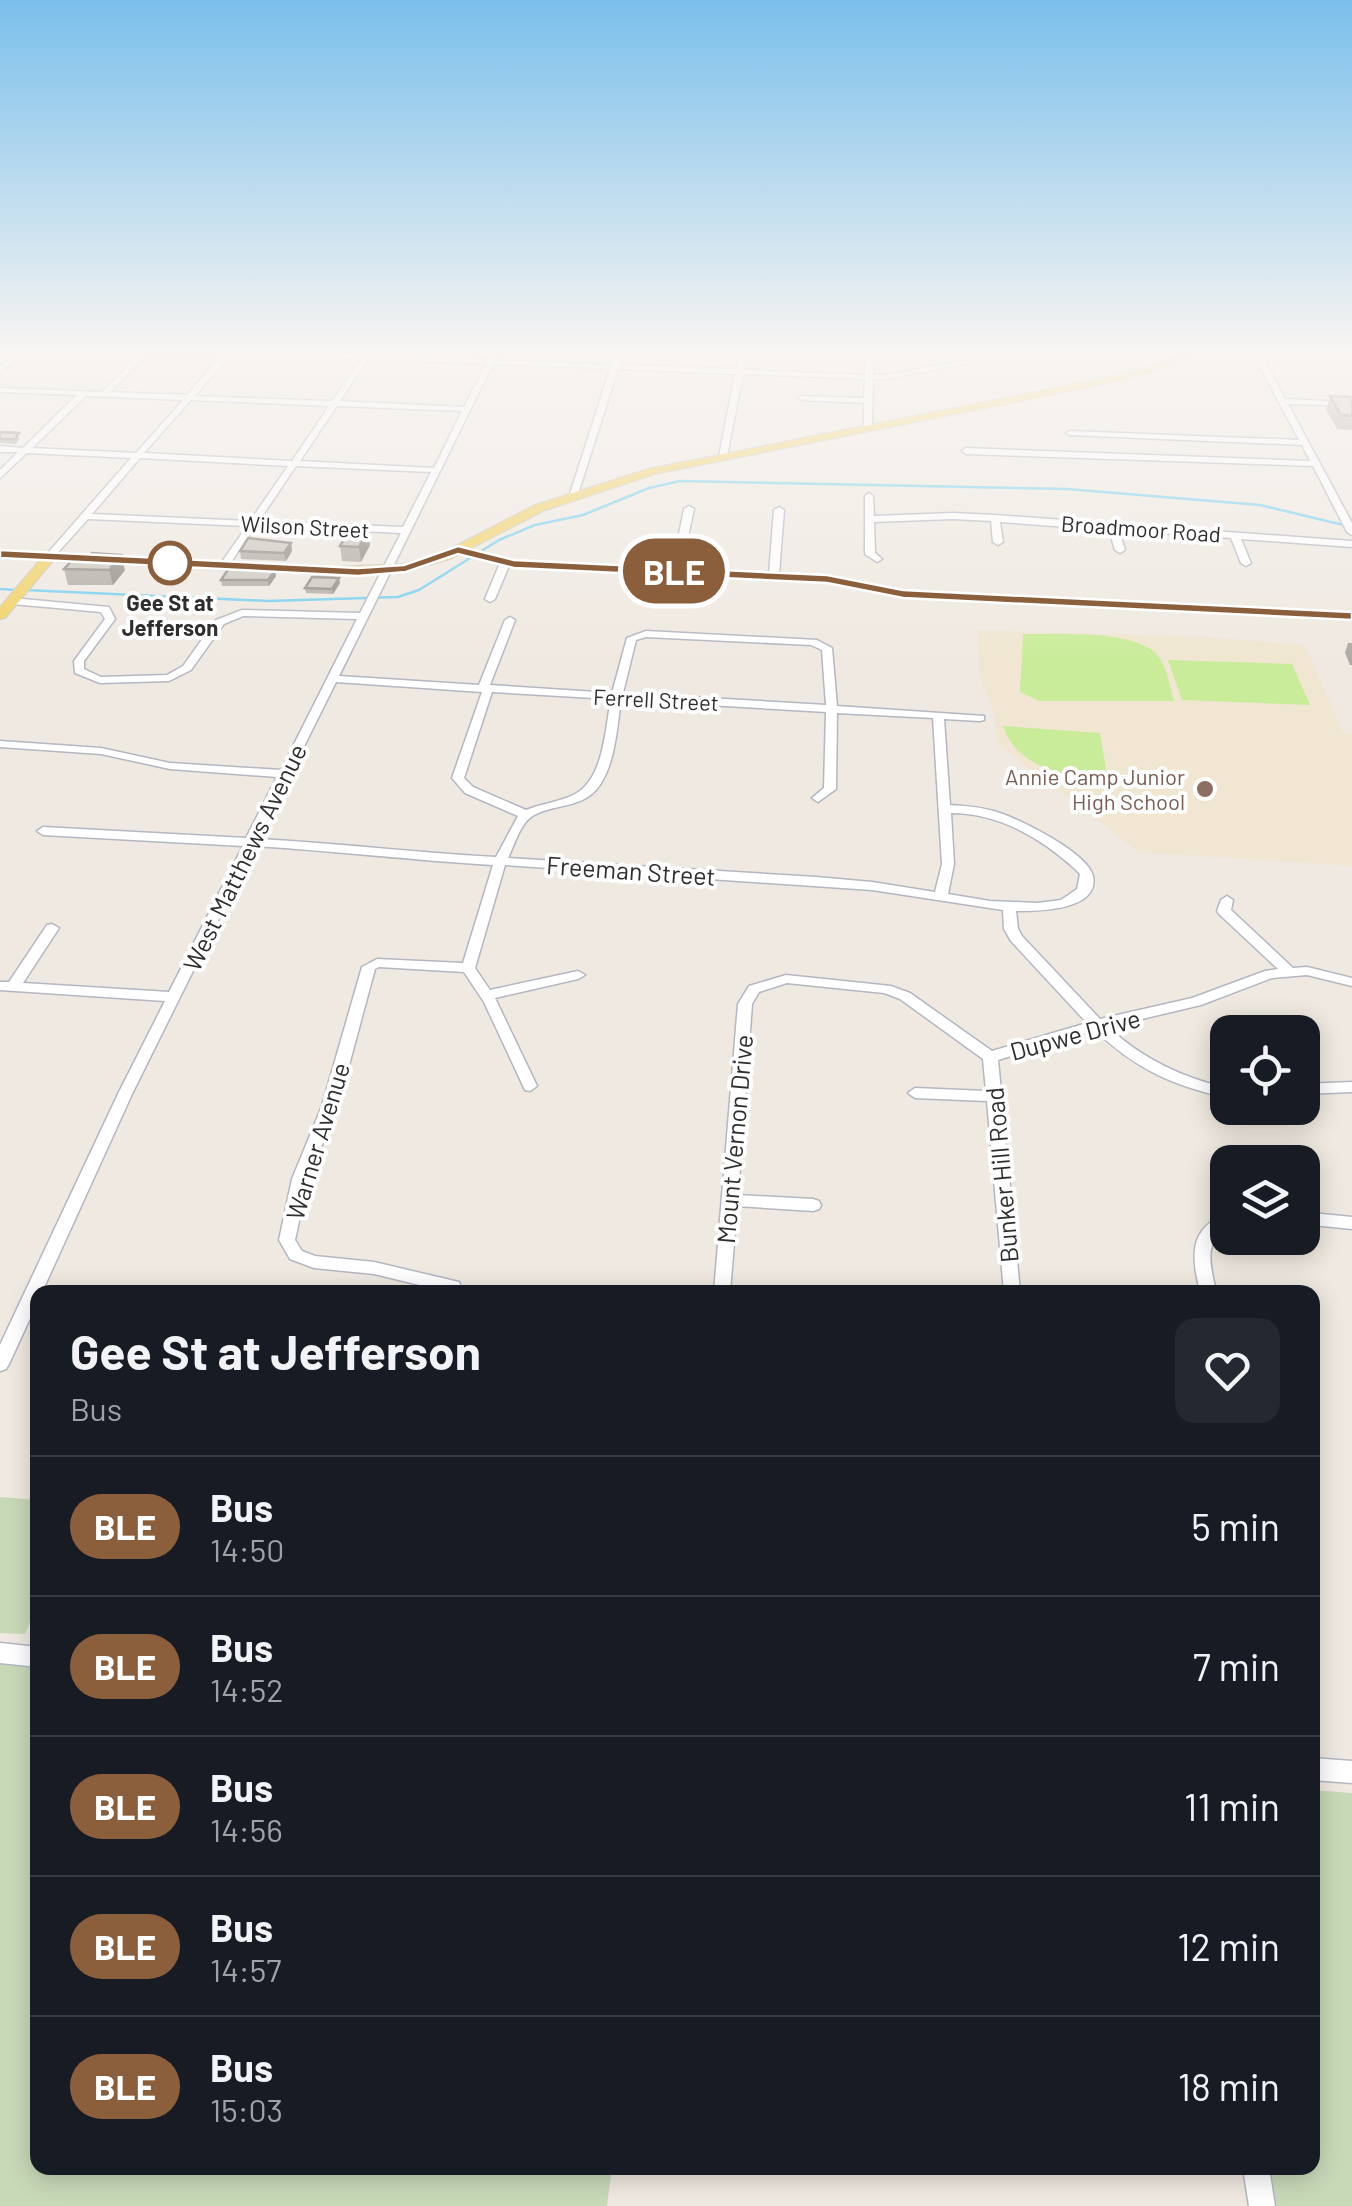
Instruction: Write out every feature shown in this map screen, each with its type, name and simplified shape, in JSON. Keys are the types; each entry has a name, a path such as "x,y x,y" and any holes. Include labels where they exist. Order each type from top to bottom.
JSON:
{"main road":[{"path":"4,554 384,571 429,563 462,551 506,523 574,494 652,471 723,456"},
{"path":"4,554 28,566 30,579"},
{"path":"0,615 50,556"}],"street":[{"path":"0,475 19,456"},
{"path":"50,556 138,456 433,470"},
{"path":"224,566 299,456"},
{"name":"West Matthews Avenue","path":"37,1285 126,1092 441,456"},
{"path":"574,494 586,456"},
{"path":"1115,456 1316,464"},
{"path":"1312,456 1352,532"},
{"path":"869,496 870,554 877,559"},
{"path":"1338,504 1352,506"},
{"path":"676,572 689,509"},
{"path":"774,576 779,510"},
{"name":"Wilson Street","path":"86,516 403,530"},
{"path":"994,518 998,542"},
{"name":"Broadmoor Road","path":"869,520 994,518 1352,544"},
{"path":"1114,526 1120,550"},
{"path":"1235,536 1246,563"},
{"path":"462,551 505,563 841,580 903,594 1352,616"},
{"path":"490,598 505,563"},
{"path":"14,599 105,609 110,619 79,661 79,671 100,680 147,682 184,671 216,626 242,613 366,606"},
{"path":"510,620 458,778 469,790 526,815"},
{"path":"530,1086 488,995 468,968 500,862 526,815 573,799 592,787 629,640 636,636 816,643 829,652 830,790 818,798"},
{"name":"Ferrell Street","path":"332,679 980,718"},
{"path":"938,716 948,864 941,896"},
{"path":"0,744 101,751 162,766 285,774"},
{"name":"Freeman Street","path":"43,832 208,843 252,842 869,886 1009,904 1069,901 1086,888 1086,874 1072,858 1005,819 974,810 944,809"},
{"path":"1227,900 1224,912 1288,971"},
{"path":"1009,904 1011,929 1016,938 1099,1024 1149,1068 1186,1084 1210,1089"},
{"path":"6,986 52,928"},
{"name":"Warner Avenue","path":"445,1285 388,1270 314,1262 296,1255 287,1240 300,1178 330,1106 368,967 377,963 468,968"},
{"name":"Dupwe Drive","path":"754,989 786,980 886,989 905,996 990,1057 1099,1024 1196,1002 1270,974 1318,972 1351,980"},
{"path":"488,995 578,975"},
{"path":"6,986 174,998"},
{"name":"Mount Vernon Drive","path":"723,1285 745,1004 754,989"},
{"name":"Bunker Hill Road","path":"990,1057 1011,1285"},
{"path":"1320,1088 1352,1087"},
{"path":"915,1093 994,1096"},
{"path":"729,1200 813,1205"},
{"path":"1320,1220 1352,1223"},
{"path":"1206,1285 1200,1255 1204,1236 1210,1231"},
{"name":"West Matthews Avenue","path":"0,1364 30,1299"},
{"path":"0,1653 30,1656"},
{"path":"1320,1770 1352,1772"},
{"path":"1257,2175 1262,2206"}],"shaded area":[{"name":"Annie Camp Junior High School","path":"978,630 1209,637 1305,645 1343,733 1352,734 1352,866 1139,852 998,744 992,707 979,674"}],"green space":[{"path":"1023,634 1096,635 1134,641 1159,657 1174,701 1040,701 1020,692"},
{"path":"1168,660 1292,664 1310,705 1182,700"},
{"path":"1003,726 1100,733 1108,782 1061,773 1032,761 1010,741"},
{"path":"0,1497 30,1499 30,1622 25,1634 0,1633"},
{"path":"0,1664 30,1667 30,2175 611,2175 607,2206 0,2206"},
{"path":"1320,1791 1352,1793 1352,2206 1271,2206 1266,2175 1320,2175"}],"building":[{"path":"350,529 368,530 359,547 340,546"},
{"path":"248,538 291,543 284,553 240,551"},
{"path":"92,553 121,555 109,570 64,569 74,558 87,559"},
{"path":"229,568 275,571 268,580 221,580"},
{"path":"312,577 339,578 332,589 305,588"}],"waterway":[{"path":"25,590 269,601 398,597 419,590 499,540 535,525 583,515 649,488 680,481 1067,489 1260,505 1352,527"},
{"path":"0,589 15,590"}],"bus line":[{"name":"BLE","path":"0,554 358,572 429,563 458,550 514,564 827,579 903,594 1352,616"}],"place":[{"name":"Gee St at Jefferson","path":"170,563"},
{"name":"Annie Camp Junior High School","path":"1205,789"}]}
